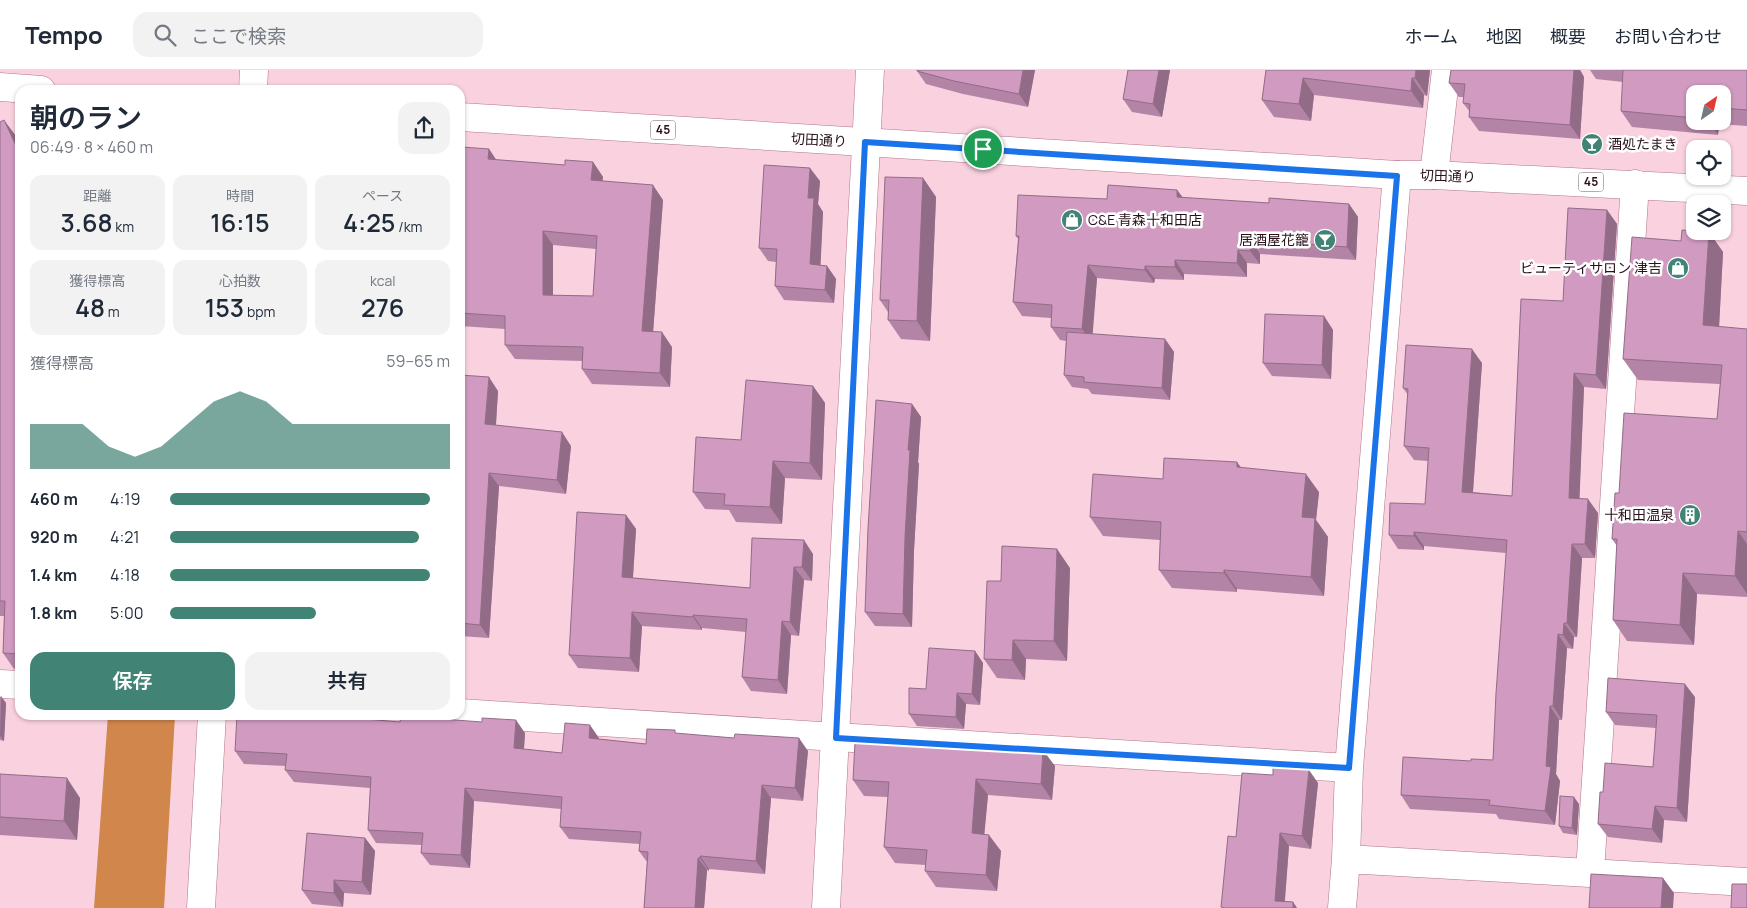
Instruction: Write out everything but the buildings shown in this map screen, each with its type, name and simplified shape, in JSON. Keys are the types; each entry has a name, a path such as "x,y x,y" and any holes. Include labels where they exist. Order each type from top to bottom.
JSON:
{"street":[{"path":"253,85 254,70"},
{"path":"826,908 870,70"},
{"path":"1434,175 1446,70"},
{"path":"0,88 15,89"},
{"name":"切田通り","path":"465,117 1397,176 1434,175 1747,191"},
{"path":"1342,908 1346,859 1349,768 1397,176"},
{"path":"1590,872 1635,184"},
{"path":"0,684 15,685"},
{"path":"465,713 836,738 1349,768"},
{"path":"201,908 212,720"},
{"path":"1346,859 1747,882"}],"shaded area":[{"path":"108,720 175,720 164,908 94,908"}],"place":[{"name":"酒処たまき","path":"1592,144"},
{"name":"C&E 青森十和田店","path":"1072,220"},
{"name":"居酒屋花籠","path":"1325,240"},
{"name":"ビューティサロン 津吉","path":"1678,268"},
{"name":"十和田温泉","path":"1690,515"}],"route":[{"path":"865,142 983,149 1397,176 1349,768 836,738 865,142"}]}
